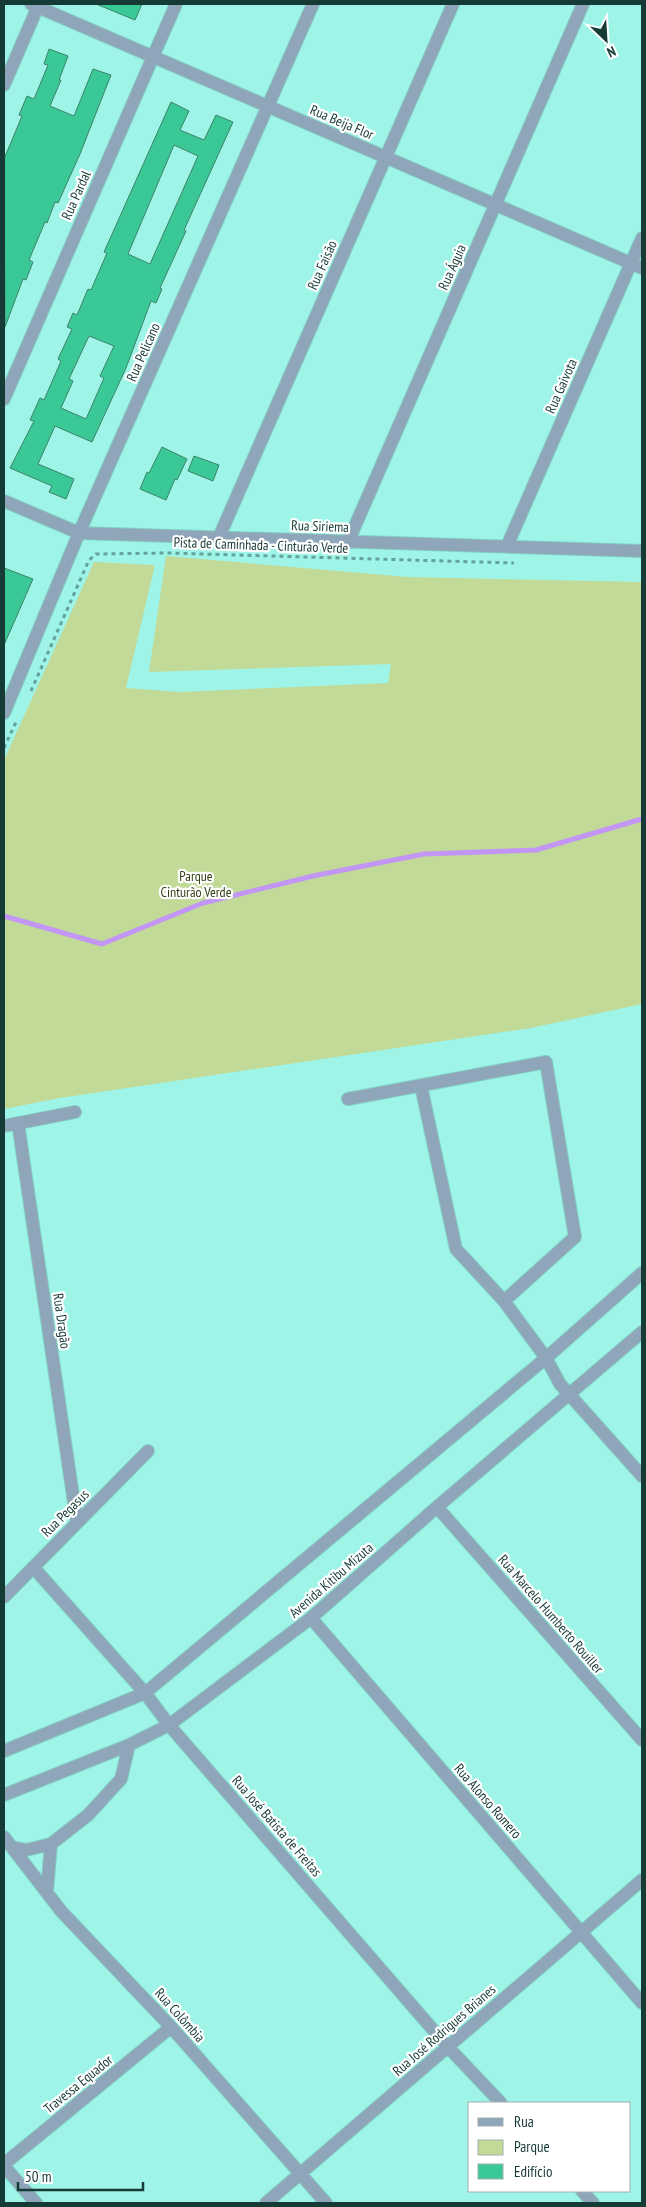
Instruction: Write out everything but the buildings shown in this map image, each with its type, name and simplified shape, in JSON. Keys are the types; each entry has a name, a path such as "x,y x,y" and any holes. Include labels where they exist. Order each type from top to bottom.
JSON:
{"street":[{"name":"Rua Pardal","path":"4,398 176,4"},
{"name":"Rua Pelicano","path":"4,713 79,533 314,4"},
{"name":"Rua Faisão","path":"219,538 453,4"},
{"name":"Rua Águia","path":"348,542 583,4"},
{"name":"Rua Beija Flor","path":"36,5 637,265"},
{"path":"4,85 36,5"},
{"name":"Rua Gaivota","path":"507,546 637,265 642,238"},
{"name":"Rua Siriema","path":"4,501 79,533 642,551"},
{"path":"348,1099 546,1062 575,1237 504,1301"},
{"path":"421,1086 456,1249 504,1301 546,1358 560,1384 569,1395 642,1476"},
{"path":"4,1126 74,1112"},
{"name":"Rua Dragão","path":"18,1123 77,1523"},
{"path":"4,1751 145,1694 546,1358 642,1274"},
{"name":"Avenida Kitibu Mizuta","path":"4,1795 129,1745 169,1725 311,1618 437,1507 642,1332"},
{"name":"Rua Pegasus","path":"4,1597 148,1451"},
{"name":"Rua Marcelo Humberto Rouiller","path":"437,1507 642,1740"},
{"name":"Rua José Batista de Freitas","path":"33,1567 145,1694 169,1725 448,2047 500,2102"},
{"name":"Rua Alonso Romero","path":"311,1618 642,2003"},
{"path":"12,1847 26,1850 51,1844 88,1815 121,1779 129,1745"},
{"name":"Rua Colômbia","path":"4,1837 61,1911 171,2027 326,2203"},
{"path":"47,1891 51,1844"},
{"name":"Rua José Rodrigues Brianes","path":"266,2203 642,1880"},
{"name":"Travessa Equador","path":"4,2165 171,2027"},
{"path":"4,2165 36,2203"},
{"path":"583,2192 593,2203"}],"path":[{"name":"Pista de Caminhada - Cinturão Verde","path":"27,700 89,560 96,554 168,553 524,564"},
{"path":"4,748 19,716"}],"green space":[{"name":"Parque Cinturão Verde","path":"166,556 408,577 642,582 642,1004 531,1028 60,1098 4,1109 4,760 94,562 155,565 126,688 180,692 388,683 391,664 149,672"}],"waterway":[{"path":"4,916 102,944 203,903 313,876 424,854 536,850 642,819"}]}
